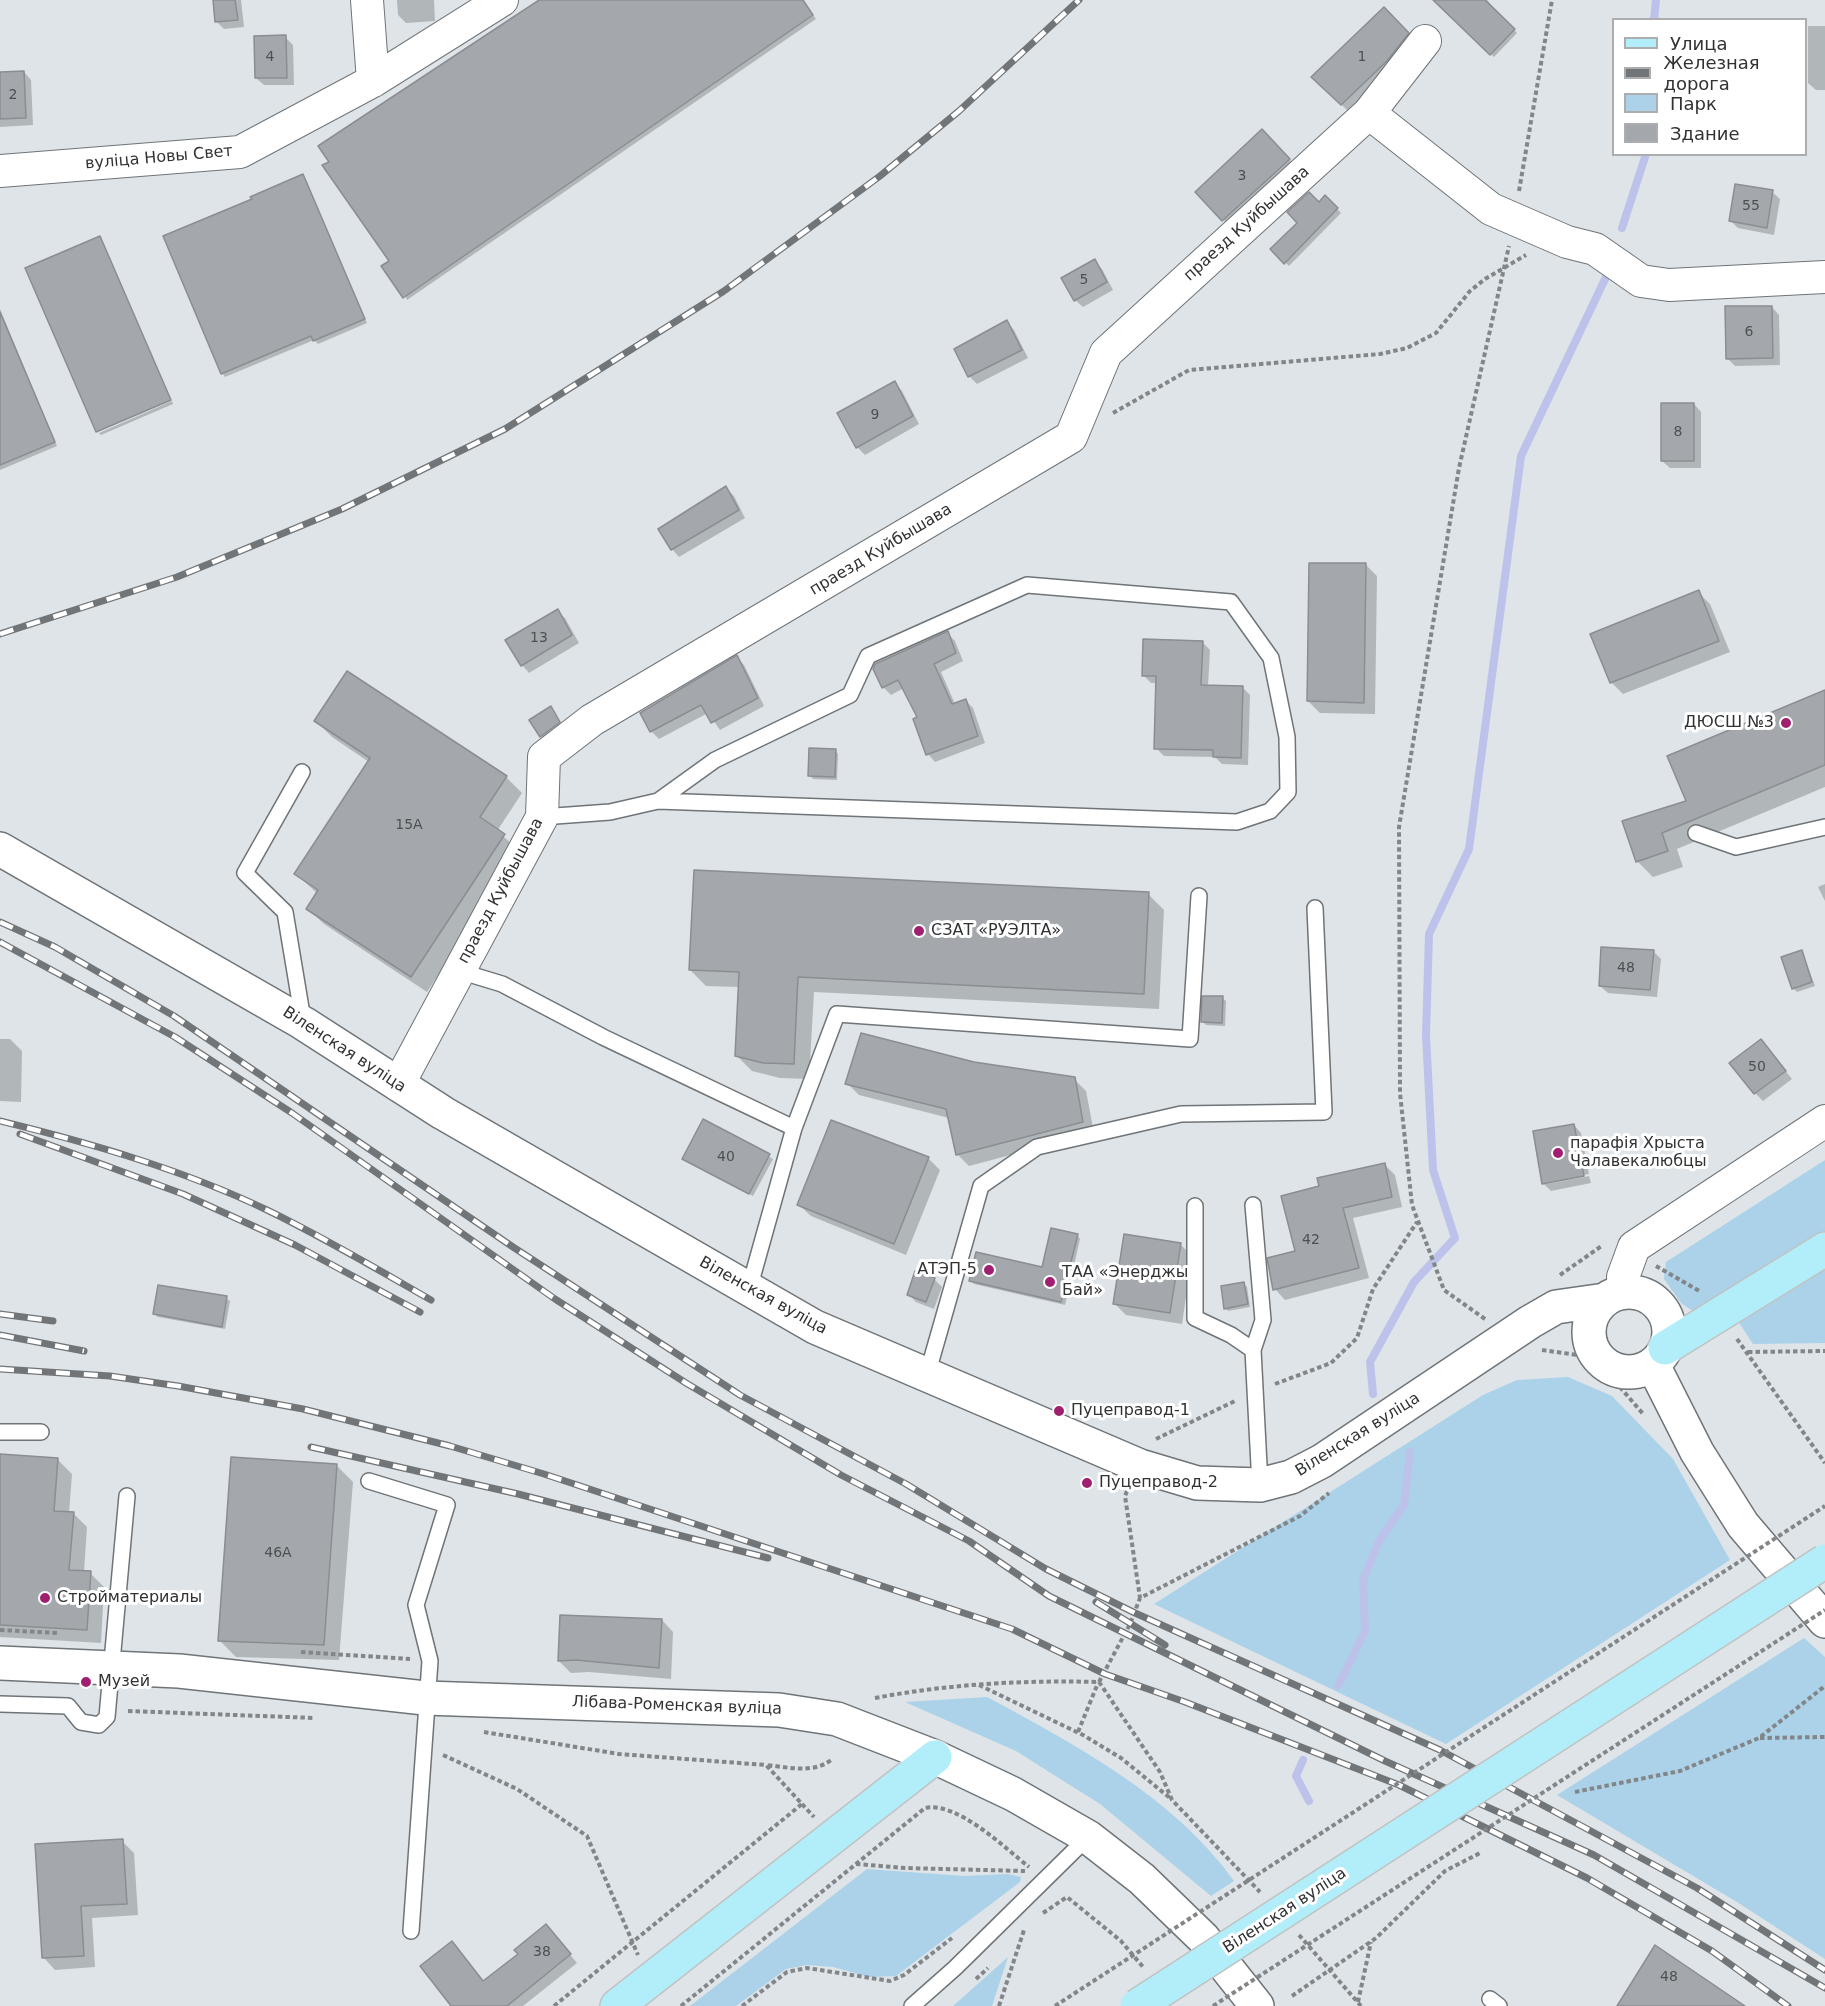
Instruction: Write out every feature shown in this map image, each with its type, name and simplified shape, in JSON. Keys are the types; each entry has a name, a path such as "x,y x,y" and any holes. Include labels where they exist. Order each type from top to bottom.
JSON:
{"main road":[{"name":"Віленская вуліца","path":"0,849 303,1023 398,1085 814,1327 1140,1466 1197,1482 1260,1485 1291,1477 1322,1461 1540,1326"},
{"path":"1615,1296 1598,1306 1590,1324 1591,1344 1595,1353 1610,1367 1634,1371 1659,1356 1692,1329 1705,1325 1825,1249"},
{"path":"1540,1326 1615,1296 1644,1294 1660,1306 1659,1356 1697,1452 1809,1622"},
{"path":"1540,1326 1550,1321 1591,1344"},
{"name":"Віленская вуліца","path":"1137,2006 1825,1561"},
{"name":"Лібава-Роменская вуліца","path":"0,1663 179,1671 425,1698 689,1706 805,1712 837,1719 935,1757 1012,1794 1088,1837 1142,1879 1203,1938 1257,2006"},
{"path":"617,2006 935,1757"}],"street":[{"path":"367,0 373,81"},
{"name":"вуліца Новы Свет","path":"0,171 240,152 373,81 502,0"},
{"name":"праезд Куйбышава","path":"398,1085 542,817 544,757 592,720 1071,437 1106,353 1368,113 1425,41"},
{"path":"1368,113 1491,209 1567,242 1595,249 1641,281 1669,285 1825,278"},
{"path":"1615,1296 1634,1247 1825,1121"}],"lane":[{"path":"542,817 610,812 658,801 1237,822 1270,811 1288,792 1287,737 1271,658 1231,602 1027,585 868,656 850,695 715,760 658,801"},
{"path":"302,772 245,873 285,912 303,1023"},
{"path":"1696,833 1737,847 1825,827"},
{"path":"749,1289 794,1128 837,1014 1190,1040 1199,896"},
{"path":"927,1375 981,1186 1037,1147 1181,1114 1323,1112 1315,908"},
{"path":"459,971 502,984 603,1037 794,1128"},
{"path":"1253,1205 1263,1320 1253,1350 1260,1485"},
{"path":"1195,1206 1195,1317 1232,1335 1253,1350"},
{"path":"0,1432 41,1432"},
{"path":"369,1480 447,1505 416,1605 430,1660 425,1698 424,1746 411,1931"},
{"path":"0,1704 68,1706 81,1722 99,1725 107,1717 127,1496"},
{"path":"912,2006 980,1944 1088,1837"}],"path":[{"path":"1491,1323 1444,1290 1412,1205 1400,1093 1399,827 1459,468 1515,218 1552,0"},
{"path":"1111,415 1189,370 1369,355 1407,348 1436,333 1470,291 1505,267 1534,251 1567,242"},
{"path":"1150,1442 1255,1391 1331,1363 1357,1338 1374,1289 1417,1222"},
{"path":"1540,1326 1550,1350 1585,1356 1619,1386 1648,1420"},
{"path":"1748,1352 1825,1351"},
{"path":"1078,1732 1099,1682 1130,1624 1140,1598 1300,1516 1338,1486"},
{"path":"1055,2006 1825,1506"},
{"path":"1739,1549 1753,1566"},
{"path":"1213,2006 1825,1610"},
{"path":"875,1698 935,1687 1038,1680 1099,1682"},
{"path":"1099,1682 1160,1772 1172,1800"},
{"path":"978,1684 1078,1732 1121,1758 1172,1800 1268,1901"},
{"path":"1575,1792 1680,1771 1759,1738 1825,1686"},
{"path":"108,1710 321,1718"},
{"path":"482,1732 619,1754 799,1769 825,1765 831,1760"},
{"path":"1759,1738 1825,1737"},
{"path":"424,1746 517,1789 587,1836 649,1980"},
{"path":"554,2006 802,1804 766,1765"},
{"path":"681,2006 925,1808 934,1806 950,1810 988,1834 1034,1871 905,1868 856,1864"},
{"path":"1292,1996 1371,1941 1445,1871 1482,1852"},
{"path":"1034,1920 1066,1897 1121,1941 1148,1973"},
{"path":"999,2006 1026,1926"},
{"path":"1292,1926 1359,2004"},
{"path":"1359,2004 1371,1941"},
{"path":"742,2006 787,1972 807,1968 870,1980 890,1981 904,1975 938,1950"}],"green space":[{"path":"1825,1160 1825,1231 1694,1312 1681,1303 1664,1279 1666,1262"},
{"path":"1825,1265 1825,1343 1753,1344 1738,1321"},
{"path":"1568,1377 1612,1396 1673,1459 1730,1560 1446,1744 1154,1604 1483,1395 1517,1380"},
{"path":"1804,1638 1825,1657 1825,1959 1737,1902 1557,1795"},
{"path":"987,1697 1055,1734 1121,1775 1183,1824 1210,1851 1234,1881 1211,1896 1100,1804 1016,1751 905,1702"},
{"path":"867,1869 964,1876 1008,1874 1021,1877 1020,1882 896,1976 869,1977 833,1967 807,1965 786,1969 736,2006 690,2006"},
{"path":"1008,1957 992,2006 953,2006"}],"building":[{"path":"213,0 235,0 238,20 215,22"},
{"path":"539,0 803,0 813,15 403,298 381,266 389,261 322,165 329,162 318,146"},
{"path":"1433,0 1485,0 1515,29 1490,55"},
{"path":"1384,7 1409,33 1387,61 1341,105 1311,77"},
{"path":"286,35 287,78 255,78 254,36"},
{"path":"24,71 26,118 0,119 0,72"},
{"path":"1262,129 1290,159 1222,221 1195,192"},
{"path":"303,174 365,319 313,341 311,336 221,374 163,236 252,199 250,197"},
{"path":"1735,184 1773,190 1767,228 1729,221"},
{"path":"1309,192 1319,202 1325,195 1338,208 1284,264 1270,249 1297,223 1287,212"},
{"path":"100,236 171,400 96,432 25,268"},
{"path":"1095,259 1107,282 1074,301 1061,278"},
{"path":"1725,306 1772,306 1773,358 1726,359"},
{"path":"0,312 55,442 0,465"},
{"path":"1007,320 1022,350 968,377 954,349"},
{"path":"895,381 913,416 856,448 837,413"},
{"path":"1661,403 1694,403 1694,461 1661,461"},
{"path":"726,486 739,510 671,550 658,529"},
{"path":"1309,563 1366,563 1364,703 1307,701"},
{"path":"1699,590 1719,641 1610,683 1590,634"},
{"path":"558,609 572,635 521,666 505,640"},
{"path":"948,631 956,653 934,664 952,704 966,699 978,736 926,755 913,719 917,717 898,680 882,688 873,669 875,664"},
{"path":"1143,639 1203,641 1201,685 1243,686 1241,758 1213,757 1213,750 1154,749 1156,676 1142,676"},
{"path":"737,655 758,698 711,723 701,705 650,732 640,713"},
{"path":"347,671 507,776 480,817 505,834 411,977 306,909 318,890 294,874 370,758 314,721"},
{"name":"ДЮСШ №3","path":"1825,690 1825,765 1662,833 1668,851 1636,862 1622,821 1686,801 1667,756"},
{"path":"551,706 560,722 540,737 529,720"},
{"path":"809,748 836,749 835,777 808,776"},
{"name":"СЗАТ «РУЭЛТА»","path":"694,870 1149,892 1144,994 798,977 794,1064 763,1063 735,1056 739,972 689,970"},
{"path":"1601,947 1654,950 1650,990 1599,986"},
{"path":"1802,950 1812,982 1792,989 1781,957"},
{"path":"1202,996 1223,996 1222,1023 1201,1022"},
{"path":"861,1033 974,1062 1075,1077 1083,1122 956,1155 946,1109 845,1084"},
{"path":"1761,1039 1786,1071 1754,1094 1729,1063"},
{"path":"703,1119 770,1154 749,1194 682,1159"},
{"path":"831,1120 929,1157 894,1244 797,1205"},
{"name":"парафія Хрыста Чалавекалюбцы","path":"1574,1124 1584,1176 1542,1184 1533,1131"},
{"path":"1385,1163 1392,1197 1343,1208 1359,1268 1273,1290 1267,1258 1295,1251 1281,1196 1319,1186 1317,1178"},
{"path":"1051,1228 1078,1234 1061,1302 969,1281 976,1252 1042,1267"},
{"path":"1124,1234 1181,1243 1170,1313 1113,1304"},
{"path":"915,1271 935,1278 926,1302 907,1295"},
{"path":"1244,1282 1248,1304 1224,1309 1221,1286"},
{"path":"158,1285 227,1296 222,1327 153,1314"},
{"path":"0,1454 58,1458 54,1511 74,1512 69,1570 91,1571 87,1630 0,1625"},
{"path":"231,1457 337,1464 324,1645 218,1641"},
{"path":"560,1615 662,1619 659,1668 576,1660 558,1661"},
{"path":"123,1839 127,1904 81,1906 84,1956 42,1958 35,1844"},
{"path":"546,1924 571,1954 507,2006 451,2006 420,1966 452,1941 483,1981 518,1954 514,1950"},
{"path":"1655,1945 1745,2006 1617,2006"}],"waterway":[{"path":"1654,18 1656,0"},
{"path":"1622,228 1645,156"},
{"path":"1373,1394 1370,1362 1414,1282 1455,1238 1433,1170 1426,1035 1429,934 1469,849 1521,456 1606,277"},
{"path":"1338,1686 1365,1631 1363,1580 1379,1541 1404,1505 1410,1452"},
{"path":"1303,1760 1296,1776 1309,1801"}],"railway":[{"path":"0,634 177,577 342,509 505,429 724,291 880,176 959,111 1079,0"},
{"path":"0,922 55,947 174,1016 513,1247 740,1395 906,1484 1046,1569 1135,1613 1440,1750 1697,1888 1825,1970"},
{"path":"0,942 175,1037 292,1113 555,1299 686,1383 841,1475 969,1541 1049,1596 1385,1761 1594,1855 1825,1988"},
{"path":"0,1121 136,1159 203,1182 309,1231 431,1300"},
{"path":"20,1134 183,1194 295,1245 420,1312"},
{"path":"0,1314 53,1321"},
{"path":"0,1335 84,1351"},
{"path":"0,1369 110,1376 178,1386 303,1409 450,1446 544,1474 1012,1629 1105,1674 1185,1702 1399,1785 1587,1878 1712,1951 1788,2006"},
{"path":"311,1447 518,1494 768,1558"},
{"path":"1096,1602 1165,1645"}],"place":[{"name":"ДЮСШ №3","path":"1786,723"},
{"name":"СЗАТ «РУЭЛТА»","path":"919,931"},
{"name":"парафія Хрыста Чалавекалюбцы","path":"1558,1153"},
{"name":"АТЭП-5","path":"989,1270"},
{"name":"ТАА «Энерджы Бай»","path":"1050,1282"},
{"name":"Пуцеправод-1","path":"1059,1411"},
{"name":"Пуцеправод-2","path":"1087,1483"},
{"name":"Стройматериалы","path":"45,1598"},
{"name":"Музей","path":"86,1682"}]}
